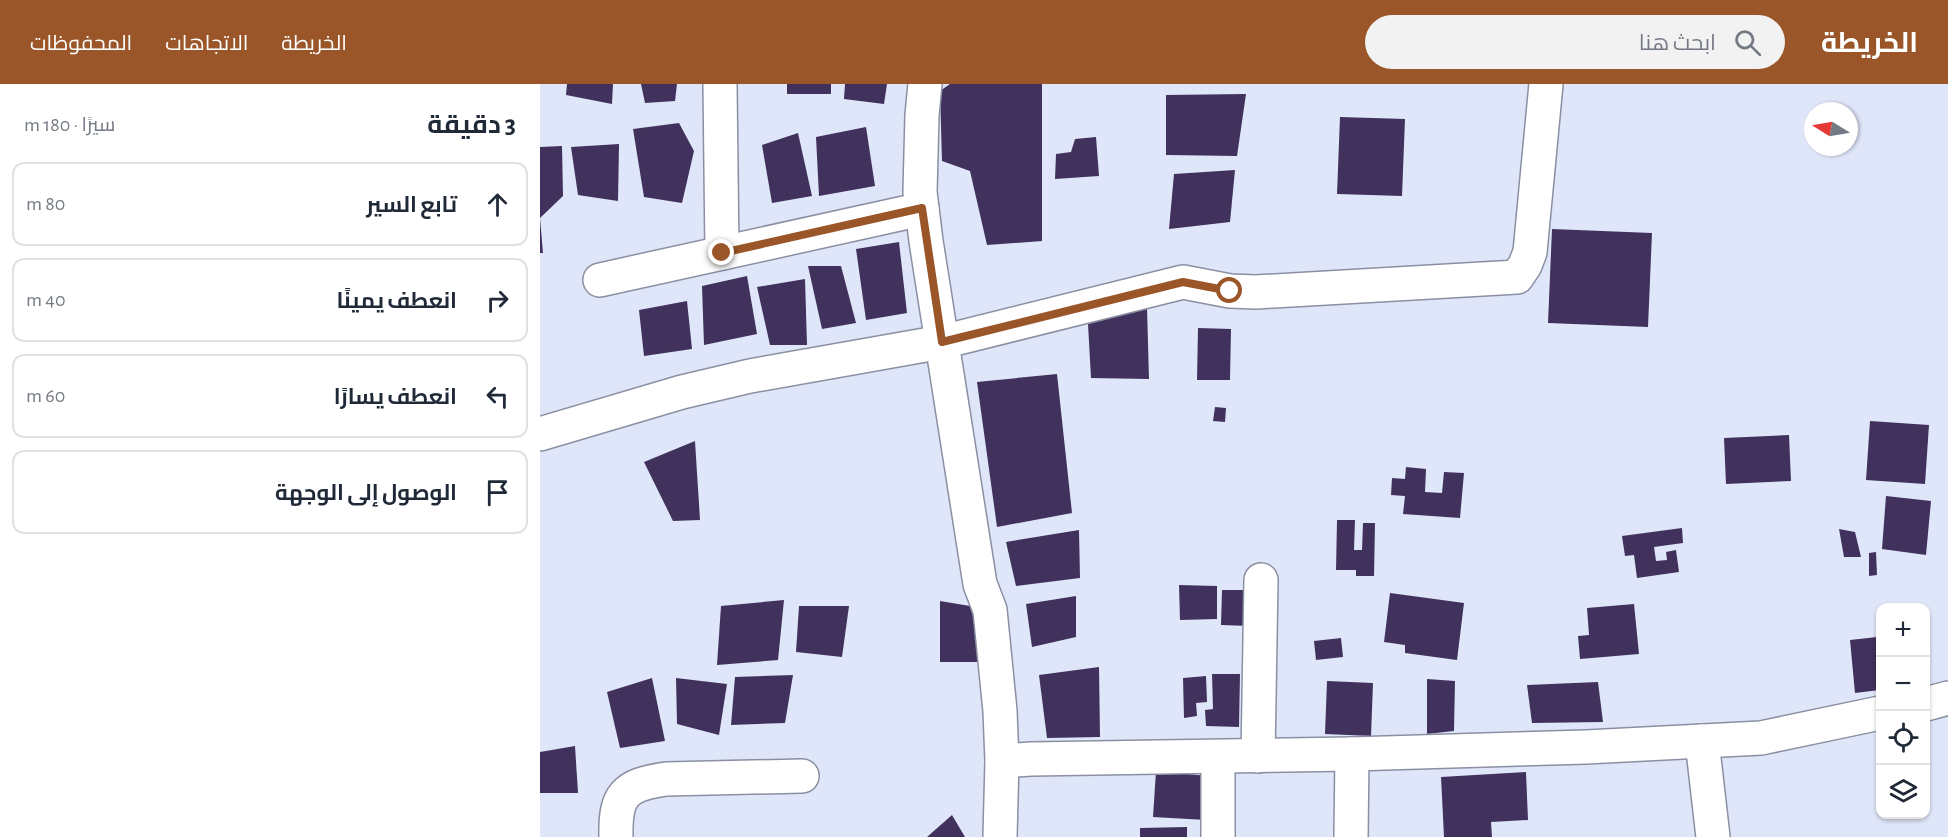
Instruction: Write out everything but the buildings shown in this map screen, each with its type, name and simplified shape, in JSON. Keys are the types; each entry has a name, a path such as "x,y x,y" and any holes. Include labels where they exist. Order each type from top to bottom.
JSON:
{"street":[{"path":"720,84 722,253"},
{"path":"925,84 920,192 981,584 990,610 1000,711 1002,761 1000,837"},
{"path":"540,434 682,392 750,376 942,342 1183,282 1230,291 1256,292 1517,278 1530,252 1546,84"},
{"path":"600,280 922,208"},
{"path":"1258,756 1261,580"},
{"path":"1930,703 1948,698"},
{"path":"1002,761 1352,754 1761,738 1876,714"},
{"path":"1702,741 1713,837"},
{"path":"1351,837 1352,754"},
{"path":"1218,757 1218,837"},
{"path":"616,837 616,816 620,799 628,790 644,782 666,778 802,776"}],"route":[{"path":"722,253 922,208 942,342 1183,282 1230,291"}]}
